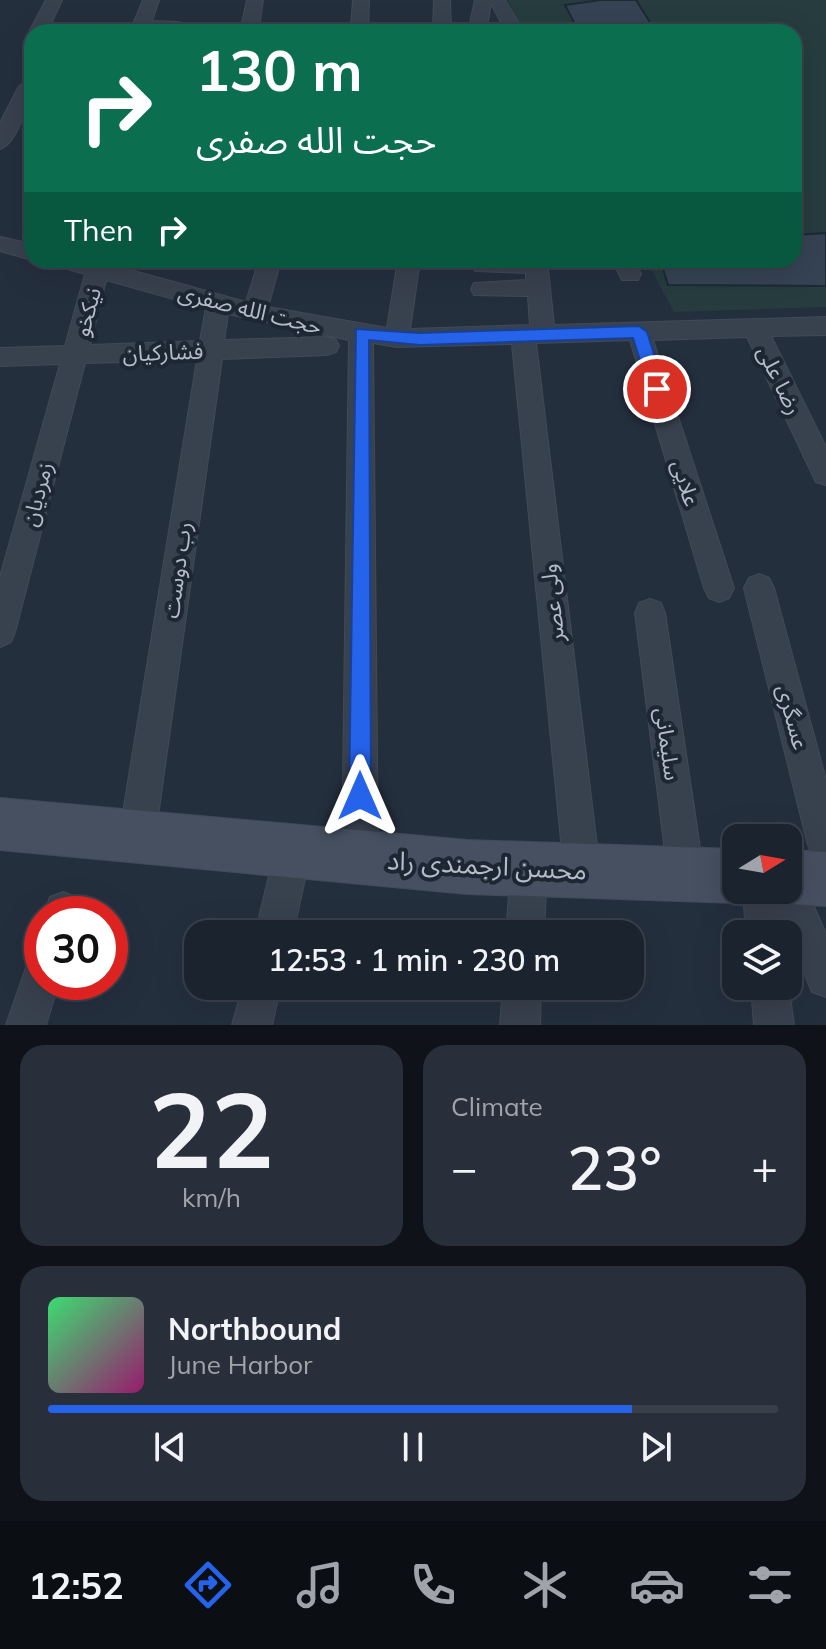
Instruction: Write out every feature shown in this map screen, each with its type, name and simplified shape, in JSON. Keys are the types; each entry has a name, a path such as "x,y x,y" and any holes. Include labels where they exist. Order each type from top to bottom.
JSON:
{"main road":[{"name":"محسن ارجمندی راد","path":"0,824 360,857 529,869 711,875"},
{"path":"802,878 826,879"}],"street":[{"path":"42,24 54,0"},
{"path":"142,24 151,0"},
{"path":"250,24 255,0"},
{"path":"360,24 361,0"},
{"path":"442,0 442,24"},
{"path":"478,24 483,0"},
{"path":"497,0 510,24"},
{"path":"2,135 24,82"},
{"path":"0,244 24,250"},
{"name":"حجت الله صفری","path":"94,268 132,269 218,303 255,313 397,338 826,326"},
{"path":"255,313 268,268"},
{"path":"397,338 408,268"},
{"name":"نیکخو","path":"75,355 98,269"},
{"path":"483,277 537,271"},
{"name":"ولی عصر","path":"537,271 533,335 582,871"},
{"name":"رب دوست","path":"137,837 218,303"},
{"name":"رضا علی","path":"755,329 826,474"},
{"name":"علایی","path":"639,332 719,588"},
{"path":"360,857 361,333"},
{"name":"فشارکیان","path":"0,357 327,346"},
{"name":"زمردیان","path":"0,632 75,355"},
{"name":"عسگری","path":"759,588 826,845"},
{"name":"سلیمانی","path":"650,613 711,875"},
{"path":"277,920 293,851"},
{"path":"526,920 529,869"},
{"path":"794,904 826,978"},
{"path":"26,1025 34,1000"},
{"path":"252,1025 258,1000"},
{"path":"520,1025 521,1000"},
{"path":"771,1000 774,1025"}],"green space":[{"path":"507,0 826,0 826,307 674,312 650,268 802,268 802,24 520,24"}],"building":[{"path":"601,0 636,0 651,24 575,24 565,5"},
{"path":"826,233 826,286 668,285 663,268 802,268 802,234"}],"route":[{"path":"360,796 361,333 420,339 639,332 657,389"}]}
